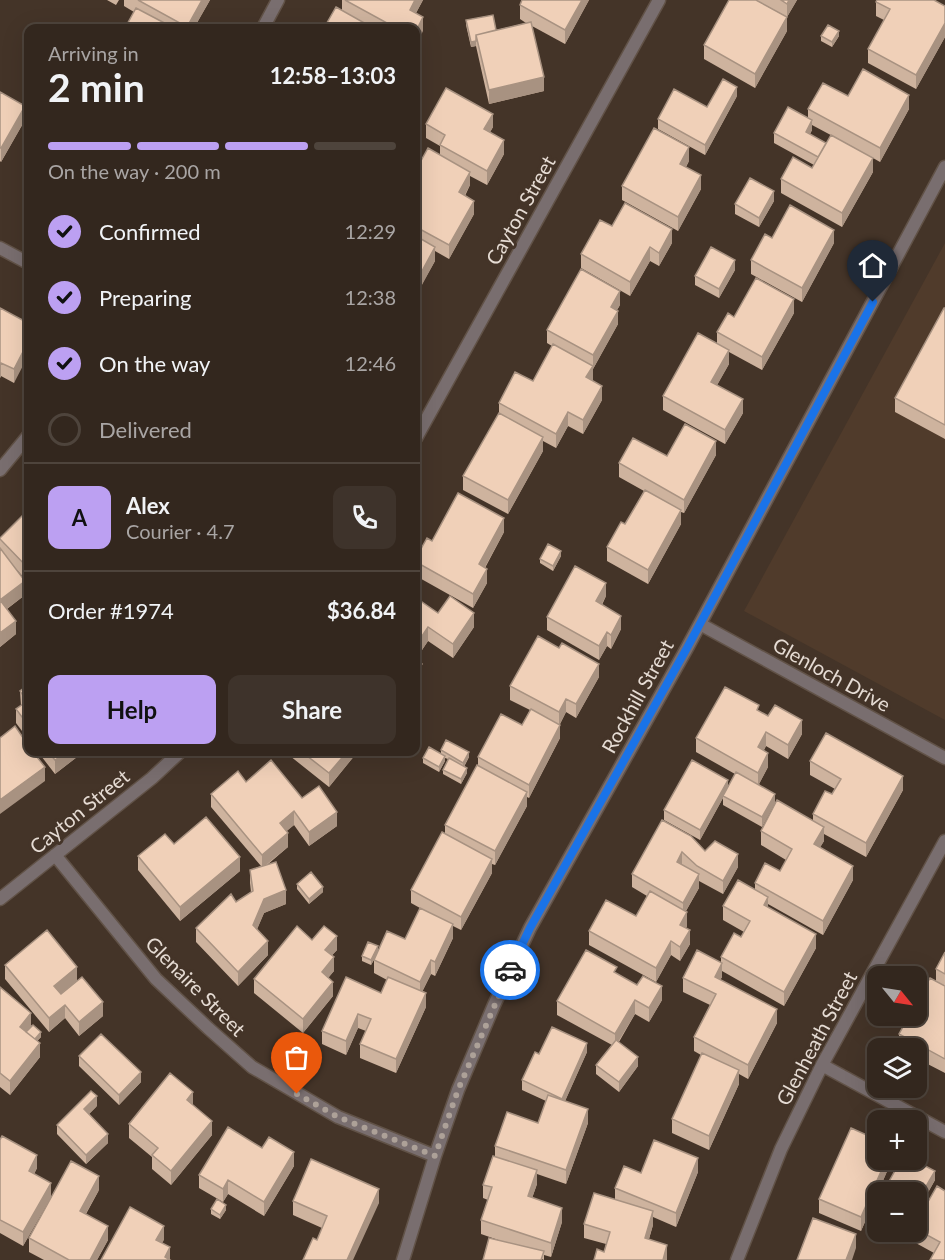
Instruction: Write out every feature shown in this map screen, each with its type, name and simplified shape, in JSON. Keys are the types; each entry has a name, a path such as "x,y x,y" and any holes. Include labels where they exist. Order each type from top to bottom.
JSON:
{"street":[{"path":"265,24 278,0"},
{"name":"Cayton Street","path":"420,431 659,0"},
{"name":"Rockhill Street","path":"403,1260 458,1090 530,928 700,624 945,167"},
{"path":"0,248 24,262"},
{"path":"0,470 24,441"},
{"name":"Glenloch Drive","path":"700,624 945,758"},
{"name":"Cayton Street","path":"0,899 152,778 176,756"},
{"name":"Glenheath Street","path":"738,1260 781,1149 822,1065 945,841"},
{"name":"Glenaire Street","path":"55,855 156,979 252,1067 338,1117 435,1156"},
{"path":"822,1065 945,1132"}],"shaded area":[{"path":"945,243 945,720 744,611"}],"building":[{"path":"138,0 202,0 189,24 182,24"},
{"path":"345,0 415,0 410,10 423,17 420,24 389,24"},
{"path":"522,0 582,0 565,30 520,5"},
{"path":"729,0 756,0 787,17 755,74 704,45"},
{"path":"877,0 934,0 945,6 945,23 916,75 868,49 890,9 876,2"},
{"path":"336,7 366,24 326,24"},
{"path":"136,8 166,24 127,24"},
{"path":"493,15 496,30 476,35 476,41 471,42 466,20"},
{"path":"531,22 544,77 489,90 476,35"},
{"path":"828,25 839,31 832,42 821,36"},
{"path":"863,69 909,95 880,148 808,109 823,83 848,96"},
{"path":"723,79 737,87 705,145 658,119 674,89 707,107"},
{"path":"446,88 493,114 484,129 504,140 487,171 440,145 445,135 426,124"},
{"path":"0,92 24,105 24,108 0,148"},
{"path":"788,107 812,120 806,132 826,143 818,157 774,133"},
{"path":"654,128 689,147 680,164 701,175 678,217 622,186"},
{"path":"831,135 873,158 842,213 781,179 793,157 812,168"},
{"path":"428,148 470,172 459,192 474,201 449,245 420,229 420,163"},
{"path":"750,178 774,191 759,218 735,204"},
{"path":"625,203 672,229 659,253 650,247 630,282 581,254 600,220 612,226"},
{"path":"790,205 834,230 802,288 751,260 765,234 772,238"},
{"path":"420,238 435,247 420,275"},
{"path":"711,247 735,260 719,289 695,276"},
{"path":"581,269 620,291 611,307 618,311 593,355 547,330"},
{"path":"756,278 794,299 762,357 717,332 728,313 734,317"},
{"path":"0,308 24,321 24,350 14,369 1,363 0,365"},
{"path":"945,308 945,425 895,398"},
{"path":"698,333 729,350 711,382 743,399 725,430 663,396"},
{"path":"553,344 593,366 586,377 602,386 583,420 568,412 556,434 499,403 515,372 533,381"},
{"path":"499,413 543,437 508,500 463,476"},
{"path":"685,424 716,441 684,500 619,463 633,438 667,456"},
{"path":"645,490 681,510 648,570 607,547 621,522 625,524"},
{"path":"458,493 504,518 479,564 487,569 473,594 420,564 420,551 427,538 432,541"},
{"path":"24,514 24,564 0,539"},
{"path":"548,544 561,551 553,566 540,559"},
{"path":"0,548 24,582 0,600"},
{"path":"575,566 606,583 596,601 621,616 611,635 607,632 599,646 547,617"},
{"path":"450,596 474,613 453,644 428,627 420,639 420,601 438,613"},
{"path":"0,600 16,621 0,633"},
{"path":"538,636 559,648 562,643 599,664 576,704 566,699 559,712 510,686"},
{"path":"725,687 759,705 757,710 768,716 775,705 802,720 788,745 766,732 758,747 768,753 758,773 696,738"},
{"path":"24,703 24,720 16,709"},
{"path":"531,709 560,725 529,785 478,757 501,714 522,725"},
{"path":"15,726 24,739 24,756 36,756 45,767 0,800 0,738"},
{"path":"826,733 903,776 866,843 813,814 825,791 832,794 841,779 810,761"},
{"path":"446,740 469,752 463,763 441,750"},
{"path":"429,747 445,756 439,767 423,758"},
{"path":"307,756 344,756 329,773"},
{"path":"449,758 467,768 461,779 443,770"},
{"path":"271,760 302,798 319,786 337,812 309,832 294,811 280,823 288,833 262,855 211,794 238,771 246,782"},
{"path":"692,760 728,780 700,830 664,810"},
{"path":"477,765 527,792 495,851 445,825"},
{"path":"736,772 775,794 762,817 723,796"},
{"path":"777,800 824,827 814,844 853,866 823,921 755,883 765,863 780,871 792,849 761,831"},
{"path":"206,817 240,857 180,907 138,856 165,834 174,844"},
{"path":"662,820 691,836 705,851 715,841 738,854 723,881 697,866 682,852 677,862 699,874 683,903 632,874"},
{"path":"442,832 492,859 461,917 411,890"},
{"path":"276,862 286,890 264,899 253,925 268,941 238,972 196,928 231,894 236,902 253,891 250,870"},
{"path":"311,872 323,887 309,899 297,884"},
{"path":"738,880 768,897 764,905 816,934 784,992 721,957 734,933 741,937 750,921 723,906"},
{"path":"650,891 687,912 680,925 690,930 680,947 671,941 656,968 589,931 606,900 636,916"},
{"path":"420,908 453,924 435,962 431,960 420,982 374,960 387,931 405,939"},
{"path":"297,926 312,940 324,926 337,936 325,950 334,957 322,972 333,982 303,1019 254,979"},
{"path":"47,930 77,967 54,986 61,994 82,977 103,1002 79,1022 65,1005 49,1018 5,965"},
{"path":"368,942 378,946 371,960 362,956"},
{"path":"586,950 617,967 614,972 637,985 643,976 662,986 649,1008 635,1000 615,1034 557,1001"},
{"path":"697,950 722,963 715,977 777,1009 748,1065 694,1037 716,994 683,978"},
{"path":"945,952 945,974 936,969"},
{"path":"346,977 381,993 388,977 426,993 396,1059 360,1044 371,1019 358,1014 346,1041 322,1031"},
{"path":"930,978 945,986 945,1059 927,1049 927,1038 906,1038 899,1034 903,1026 927,1026 927,983"},
{"path":"0,987 31,1013 20,1027 40,1043 10,1081 0,1073"},
{"path":"33,1025 41,1032 35,1039 26,1032"},
{"path":"552,1027 587,1043 562,1099 522,1080 535,1052 539,1054"},
{"path":"101,1034 141,1072 119,1095 79,1056"},
{"path":"616,1040 638,1057 619,1082 596,1065"},
{"path":"702,1053 739,1070 709,1136 672,1119"},
{"path":"170,1073 193,1092 187,1100 212,1121 171,1171 152,1155 158,1148 129,1124"},
{"path":"91,1091 97,1096 84,1109 108,1134 86,1155 57,1125"},
{"path":"548,1095 588,1109 566,1170 495,1146 507,1112 538,1123"},
{"path":"228,1127 262,1148 269,1137 294,1152 264,1202 228,1180 223,1189 199,1175"},
{"path":"851,1128 867,1135 867,1170 882,1170 876,1182 867,1182 867,1203 861,1217 819,1199"},
{"path":"2,1136 37,1155 29,1171 51,1183 23,1232 0,1220 0,1140"},
{"path":"654,1140 698,1158 676,1213 615,1188 624,1166 641,1173"},
{"path":"493,1156 537,1170 528,1196 562,1208 551,1243 481,1220 492,1187 483,1185"},
{"path":"311,1159 379,1189 347,1260 303,1260 313,1238 317,1240 327,1216 293,1201"},
{"path":"71,1161 99,1176 80,1211 108,1226 90,1260 69,1260 29,1238"},
{"path":"927,1167 935,1171 927,1185 927,1182 889,1182 895,1170 927,1170"},
{"path":"937,1186 945,1191 945,1260 930,1260 940,1242 927,1235 927,1204"},
{"path":"594,1193 653,1211 645,1238 667,1245 663,1260 594,1260 597,1249 604,1252 610,1232 584,1224"},
{"path":"217,1199 226,1205 220,1215 211,1209"},
{"path":"130,1207 164,1226 156,1240 170,1247 165,1257 170,1260 101,1260"},
{"path":"813,1218 856,1234 846,1260 797,1260"},
{"path":"489,1238 544,1251 541,1260 483,1260"}],"way so far":[{"path":"297,1094 338,1117 435,1156 458,1090 510,970"}],"route":[{"path":"510,970 530,928 687,648 873,302"}]}
